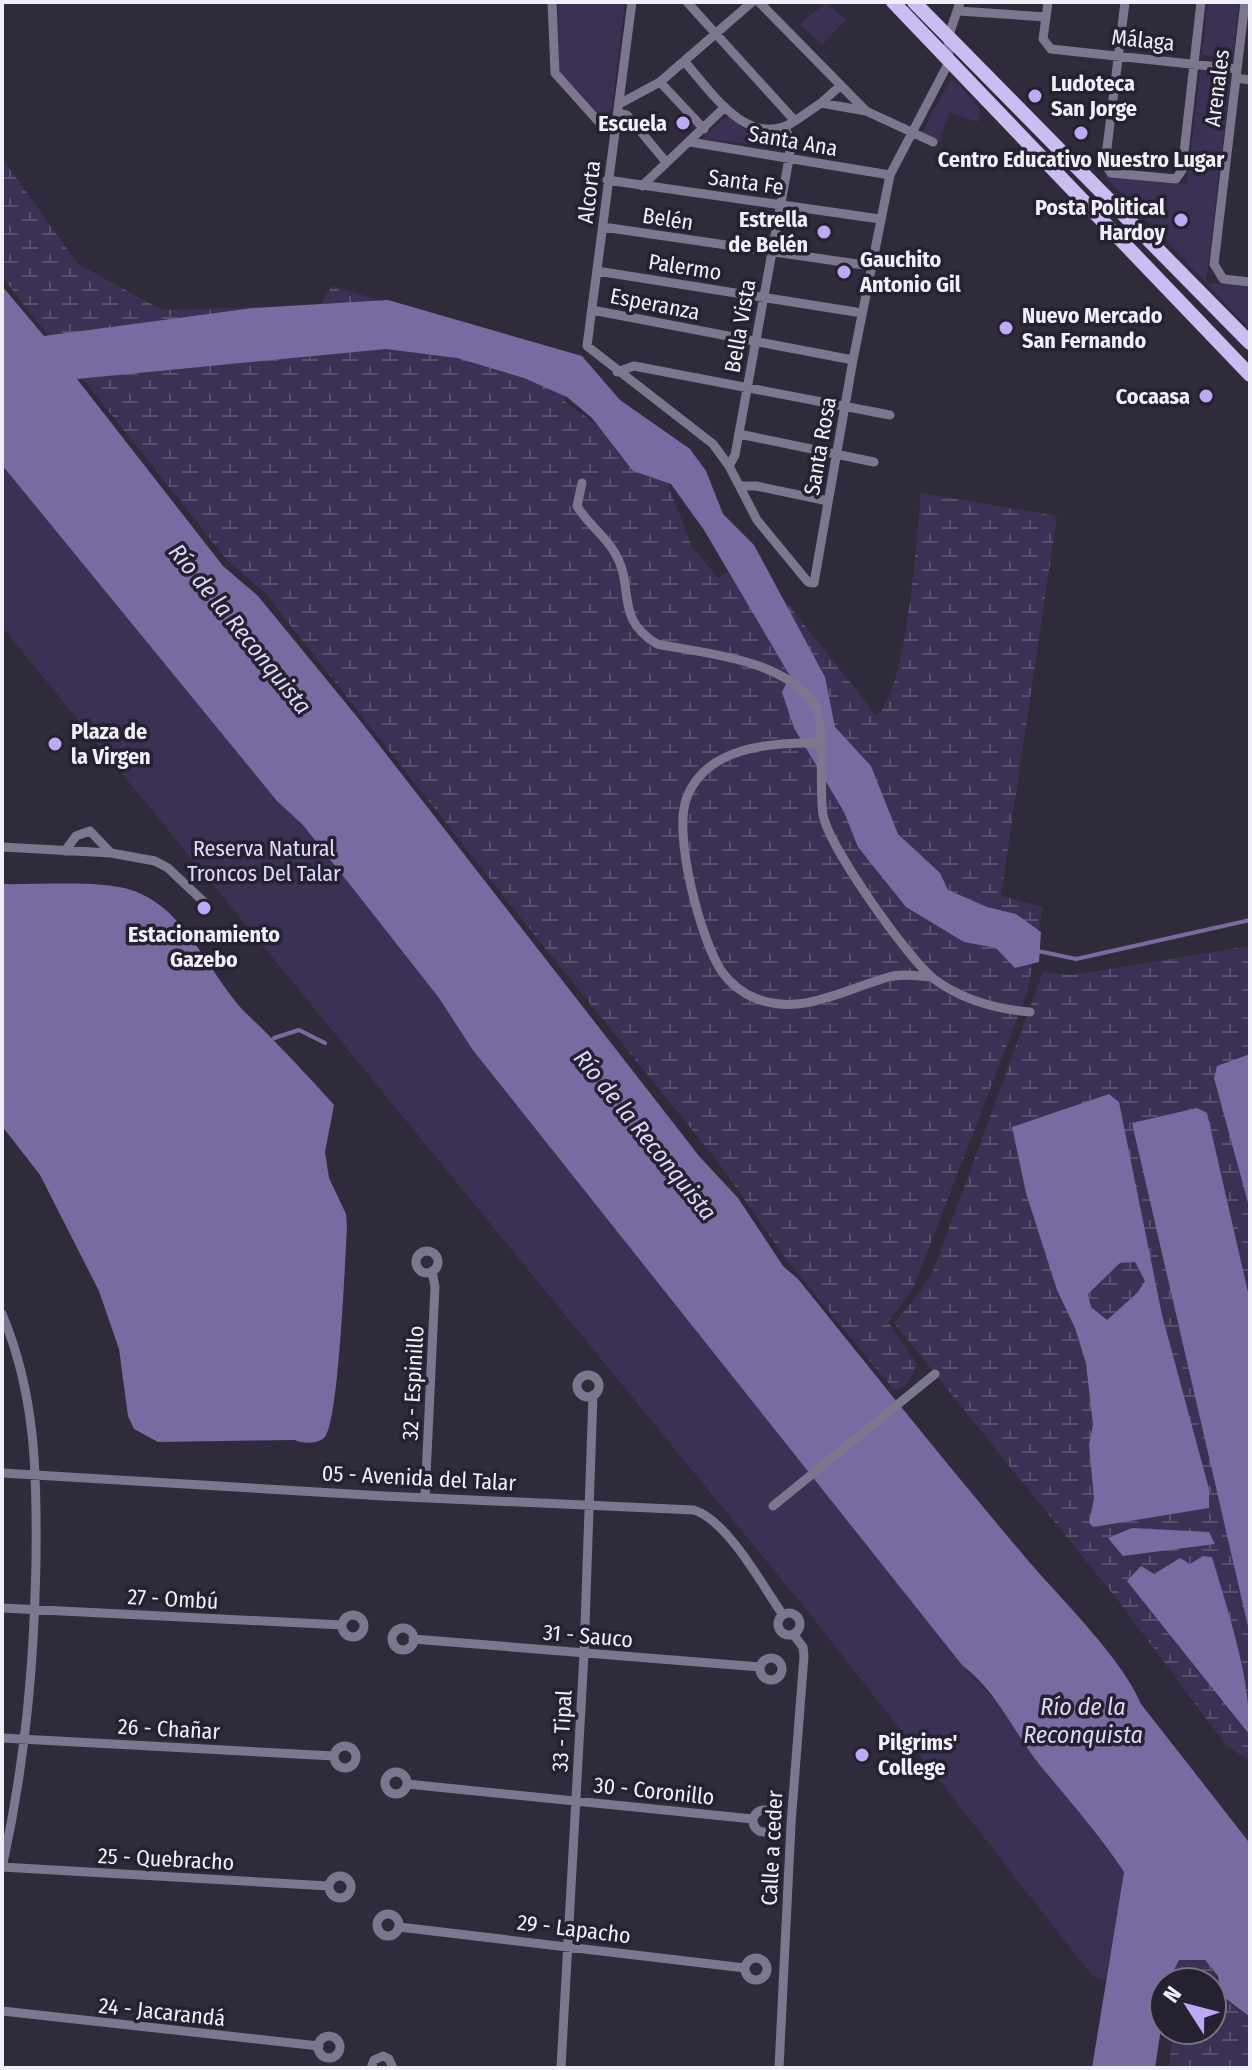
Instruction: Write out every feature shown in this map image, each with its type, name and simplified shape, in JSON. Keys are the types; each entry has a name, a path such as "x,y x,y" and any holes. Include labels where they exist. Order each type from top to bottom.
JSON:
{"main road":[{"path":"893,2 1250,375"},
{"path":"914,2 1250,343"},
{"path":"1094,212 1110,198"}],"street":[{"path":"552,2 555,73 598,121 616,129"},
{"name":"Alcorta","path":"617,372 587,346 632,2"},
{"path":"687,2 795,121"},
{"path":"666,162 620,108 685,62 752,2"},
{"path":"759,2 866,111 933,142"},
{"path":"949,62 948,38 960,7 1046,17 1048,2"},
{"path":"1118,55 1125,2"},
{"name":"Arenales","path":"1118,55 1104,159 1107,169 1111,173 1176,179 1181,176 1201,2"},
{"name":"Arenales","path":"1245,2 1214,264 1216,273 1223,279 1250,282"},
{"name":"Málaga","path":"1046,17 1046,46 1051,49 1194,64 1250,80"},
{"path":"685,62 725,107 748,126 776,131 821,103 840,86"},
{"name":"Santa Rosa","path":"617,372 705,435 729,466 757,520 802,575 814,583 853,360 890,175 909,133 949,62"},
{"path":"660,82 704,129"},
{"path":"821,103 866,111"},
{"path":"642,186 725,107"},
{"name":"Bella Vista","path":"729,466 739,434 789,159 791,142 785,128"},
{"name":"Santa Ana","path":"690,142 890,175"},
{"name":"Santa Fe","path":"607,180 880,219"},
{"name":"Belén","path":"603,227 871,266"},
{"name":"Palermo","path":"597,271 862,313"},
{"name":"Esperanza","path":"592,310 853,360"},
{"path":"617,372 634,366 890,415"},
{"path":"739,434 874,462"},
{"path":"582,483 577,506 620,563 632,623 642,635 657,644 765,666 815,706 821,719 819,743 827,831 839,855 931,977 953,992 998,1009 1030,1012"},
{"path":"741,486 756,486 828,501"},
{"path":"819,743 785,742 728,755 704,774 687,796 682,817 690,892 721,970 736,987 780,1007 808,1003 891,975 931,977"},
{"path":"65,851 83,830 96,835 111,853"},
{"path":"2,847 111,853 155,861 168,868 205,903"},
{"name":"32 - Espinillo","path":"425,1497 435,1287 432,1271"},
{"path":"2,1314 27,1397 37,1474 35,1609 27,1739 2,1867"},
{"path":"773,1506 935,1374"},
{"name":"33 - Tipal","path":"561,2068 584,1654 593,1395"},
{"name":"05 - Avenida del Talar","path":"2,1473 589,1504 705,1514 722,1530 783,1615"},
{"name":"27 - Ombú","path":"2,1608 342,1625"},
{"path":"790,1613 799,1619 800,1626 793,1634 786,1635 778,1627 783,1615 790,1613"},
{"name":"Calle a ceder","path":"779,2068 791,1824 804,1656 803,1647 793,1634"},
{"name":"31 - Sauco","path":"413,1639 760,1667"},
{"name":"26 - Chañar","path":"2,1738 334,1756"},
{"name":"30 - Coronillo","path":"407,1784 753,1819"},
{"name":"25 - Quebracho","path":"2,1867 329,1886"},
{"name":"29 - Lapacho","path":"399,1927 745,1968"},
{"name":"24 - Jacarandá","path":"2,2011 319,2046"},
{"path":"371,2068 374,2060 383,2056 389,2059 393,2068"}],"green space":[{"path":"558,2 625,2 612,106 609,114 602,117 559,71"},
{"path":"826,2 846,20 822,45 800,24"},
{"path":"1208,2 1239,2 1233,58 1202,55"},
{"path":"1200,70 1231,74 1206,283 1103,175 1187,184"},
{"path":"952,77 980,109 978,122 949,112 940,142 920,135"},
{"path":"728,115 745,130 783,136 783,148 706,139 704,136"},
{"path":"2,158 78,264 162,310 319,306 332,286 580,361 564,401 664,474 692,547 718,578 751,558 876,715 887,702 903,647 921,493 1057,516 1001,896 1043,907 1027,993 913,1289 888,1322 916,1363 906,1384 894,1390 789,1263 718,1162 265,593 227,560 2,277"},
{"path":"1206,283 1250,285 1250,329"},
{"name":"Reserva Natural Troncos Del Talar","path":"2,465 277,801 303,825 439,998 472,1049 962,1665 1010,1716 1038,1763 1062,1788 1124,1872 1106,1980 1092,1976 813,1618 2,627"},
{"path":"1250,946 1250,1761 1227,1746 1120,1603 894,1323 920,1292 934,1269 1043,972 1071,975"},
{"path":"1197,1958 1210,1966 1176,1966 1179,1960"},
{"path":"1228,2001 1250,2017 1250,2068 1169,2068 1171,2046 1228,2046"}],"water":[{"name":"Río de la Reconquista","path":"2,286 44,336 253,308 388,300 582,356 620,400 690,449 706,471 723,514 754,545 825,677 835,727 871,766 898,834 940,873 948,890 987,907 1016,914 1041,932 1039,962 1015,968 996,948 964,942 906,907 858,847 844,812 794,728 782,692 790,676 704,530 671,484 633,471 592,418 567,397 524,378 457,358 386,349 77,379 223,566 258,596 358,718 699,1156 738,1198 783,1266 798,1279 996,1523 1089,1628 1120,1668 1141,1704 1245,1837 1250,1844 1250,2017 1228,2000 1228,1966 1210,1966 1205,1960 1179,1960 1176,1966 1148,1966 1148,2046 1158,2046 1155,2068 1092,2068 1124,1872 1029,1751 996,1700 962,1665 472,1049 439,998 303,825 277,801 2,465"},
{"path":"2,884 103,885 131,890 151,899 183,928 235,1001 334,1105 325,1152 329,1178 346,1214 347,1228 334,1404 329,1427 321,1440 310,1443 295,1440 158,1442 134,1429 128,1416 119,1349 99,1291 40,1175 2,1126"},
{"path":"1250,1054 1250,1210 1214,1078 1217,1066"},
{"path":"1109,1094 1119,1102 1162,1315 1209,1489 1209,1508 1093,1527 1089,1523 1094,1499 1089,1445 1093,1425 1086,1363 1075,1328 1057,1290 1026,1193 1012,1127","holes":["1135,1262 1145,1281 1137,1293 1107,1320 1091,1307 1088,1294 1120,1263"]},
{"path":"1197,1108 1207,1113 1250,1301 1250,1635 1132,1123"},
{"path":"1132,1528 1209,1532 1215,1544 1123,1556 1108,1538"},
{"path":"1203,1556 1212,1557 1237,1645 1247,1692 1249,1734 1127,1581 1141,1566 1154,1574 1180,1558 1190,1564"}],"waterway":[{"path":"1038,951 1076,959 1250,920"},
{"path":"274,1038 299,1030 325,1043"}],"place":[{"name":"Ludoteca San Jorge","path":"1035,96"},
{"name":"Escuela","path":"683,123"},
{"name":"Centro Educativo Nuestro Lugar","path":"1081,133"},
{"name":"Posta Political Hardoy","path":"1181,220"},
{"name":"Estrella de Belén","path":"824,232"},
{"name":"Gauchito Antonio Gil","path":"844,272"},
{"name":"Nuevo Mercado San Fernando","path":"1006,328"},
{"name":"Cocaasa","path":"1206,396"},
{"name":"Plaza de la Virgen","path":"55,744"},
{"name":"Estacionamiento Gazebo","path":"204,908"},
{"name":"Pilgrims' College","path":"862,1755"}]}
